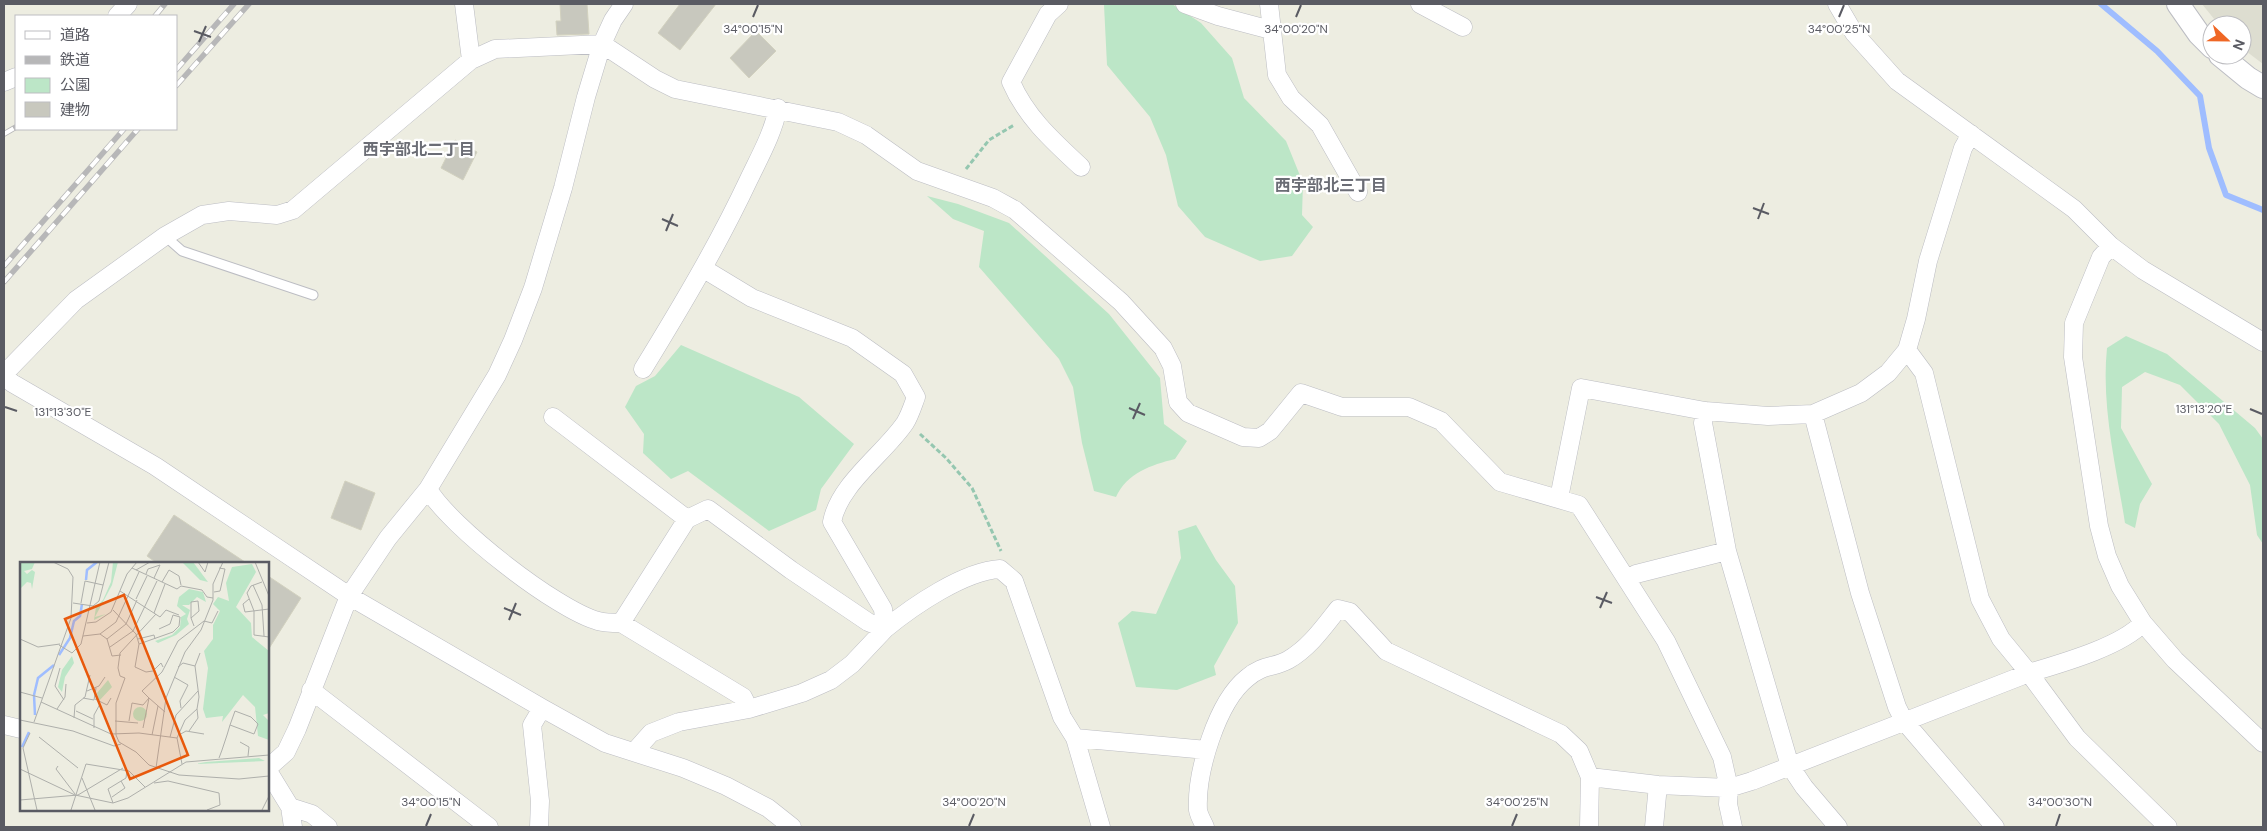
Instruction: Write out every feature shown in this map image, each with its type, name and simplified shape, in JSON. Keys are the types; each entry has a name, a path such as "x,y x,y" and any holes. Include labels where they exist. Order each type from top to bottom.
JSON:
{"street":[{"path":"464,4 471,60"},
{"path":"269,769 286,752 349,596 388,538 428,489 497,375 514,340 533,288 560,198 602,44 613,20 624,4"},
{"path":"1059,4 1048,14 1011,82 1030,116 1047,136 1081,167"},
{"path":"1185,4 1218,16 1271,30"},
{"path":"1269,4 1277,75 1291,98 1320,125 1358,192"},
{"path":"1420,4 1463,27"},
{"path":"1837,4 1854,33 1897,82 2074,209 2111,246 2143,270 2263,342"},
{"path":"2178,4 2202,37"},
{"path":"792,827 768,808 726,786 635,751 605,743 542,708 349,596 155,466 12,382 4,374 76,300 165,236 202,215 229,211 276,215 293,210 471,60 495,49 602,44 655,79 675,89 778,108 838,122 866,135 917,171 993,198 1016,210 1121,302 1163,348 1172,366 1178,402 1188,414 1244,437 1259,438 1270,431 1301,393 1342,407 1409,407 1441,421 1500,482 1579,505 1666,640 1722,757 1729,788 1728,804 1733,827"},
{"path":"2232,65 2263,87"},
{"path":"643,369 704,268 767,142 775,124 778,108"},
{"path":"1559,498 1581,388 1705,411 1768,416 1813,414 1861,393 1888,373 1907,350 1916,319 1928,261 1962,148 1971,134"},
{"path":"2111,246 2101,257 2074,324 2073,357 2099,526 2107,556 2120,586 2143,623 2176,660 2263,743"},
{"path":"704,268 752,298 852,338 903,374 916,398 906,422 847,492 834,512 832,522 883,609 885,629"},
{"path":"1907,350 1924,373 1980,599 2001,640 2029,673 2077,738 2168,827"},
{"path":"1705,411 1703,423 1727,551 1790,766 1804,787 1838,827"},
{"path":"1813,414 1860,593 1904,721 1995,827"},
{"path":"553,416 687,519"},
{"path":"428,489 435,502 495,557 556,600 598,621 621,623 743,697 749,709"},
{"path":"621,623 687,519 708,509 868,622 885,629"},
{"path":"1627,580 1636,574 1727,551"},
{"path":"635,751 651,733 679,722 749,709 802,694 830,680 852,664 885,629 913,606 984,570 1000,568 1014,581 1062,717 1075,738 1101,827"},
{"path":"1205,827 1198,812 1206,750 1226,702 1246,678 1263,667 1286,662 1304,650 1338,609 1350,612 1386,651 1561,734 1579,751 1590,777 1589,827"},
{"path":"1590,777 1658,786 1729,788 2029,673 2071,660 2135,632 2143,623"},
{"path":"311,690 489,827"},
{"path":"539,827 540,801 532,725 542,708"},
{"path":"4,725 20,729"},
{"path":"1075,738 1206,750"},
{"path":"269,772 290,807 293,827"},
{"path":"1654,827 1658,786"},
{"path":"290,807 312,814 328,827"}],"lane":[{"path":"165,236 182,252 313,295"}],"path":[{"path":"958,186 967,166 990,140 1030,116"},
{"path":"906,422 946,458 972,488 1001,551 1000,568"}],"shaded area":[{"path":"2202,4 2263,4 2263,64 2252,56 2252,15 2211,15"}],"green space":[{"path":"1172,4 1201,23 1232,58 1244,98 1286,141 1303,183 1302,215 1313,227 1292,256 1260,261 1205,237 1178,206 1166,155 1150,117 1107,65 1104,5"},
{"path":"927,196 958,204 1009,223 1109,314 1160,378 1164,424 1187,441 1175,459 1149,467 1133,476 1126,482 1116,497 1094,491 1082,443 1073,387 1059,359 979,267 984,231 953,219"},
{"path":"2126,336 2167,354 2255,428 2263,439 2263,544 2257,535 2250,485 2219,424 2180,385 2145,372 2122,387 2121,428 2152,484 2140,504 2135,528 2125,523 2110,436 2106,370 2107,348"},
{"path":"681,345 799,397 854,444 821,489 816,510 769,531 688,471 671,479 643,453 644,434 625,407 636,386 655,376"},
{"path":"1196,525 1216,560 1235,586 1238,623 1214,666 1216,675 1177,690 1136,687 1118,623 1132,611 1156,614 1181,558 1178,531"}],"building":[{"path":"560,4 587,4 589,34 557,35 556,21 561,21"},
{"path":"680,4 716,4 680,50 658,33"},
{"path":"756,31 776,51 749,78 730,58"},
{"path":"455,140 477,152 463,180 441,168"},
{"path":"345,481 375,493 361,530 331,518"},
{"path":"174,515 245,562 155,562 147,556"},
{"path":"269,577 301,598 269,648"}],"waterway":[{"path":"2101,4 2157,51 2200,96 2209,148 2226,195 2263,210"}],"railway":[{"path":"156,15 165,4"},
{"path":"178,68 234,4"},
{"path":"178,84 249,4"},
{"path":"4,134 15,128"},
{"path":"4,266 123,130"},
{"path":"4,282 137,130"}],"district":[{"name":"西宇部北二丁目","path":"419,149"},
{"name":"西宇部北三丁目","path":"1331,185"}]}
